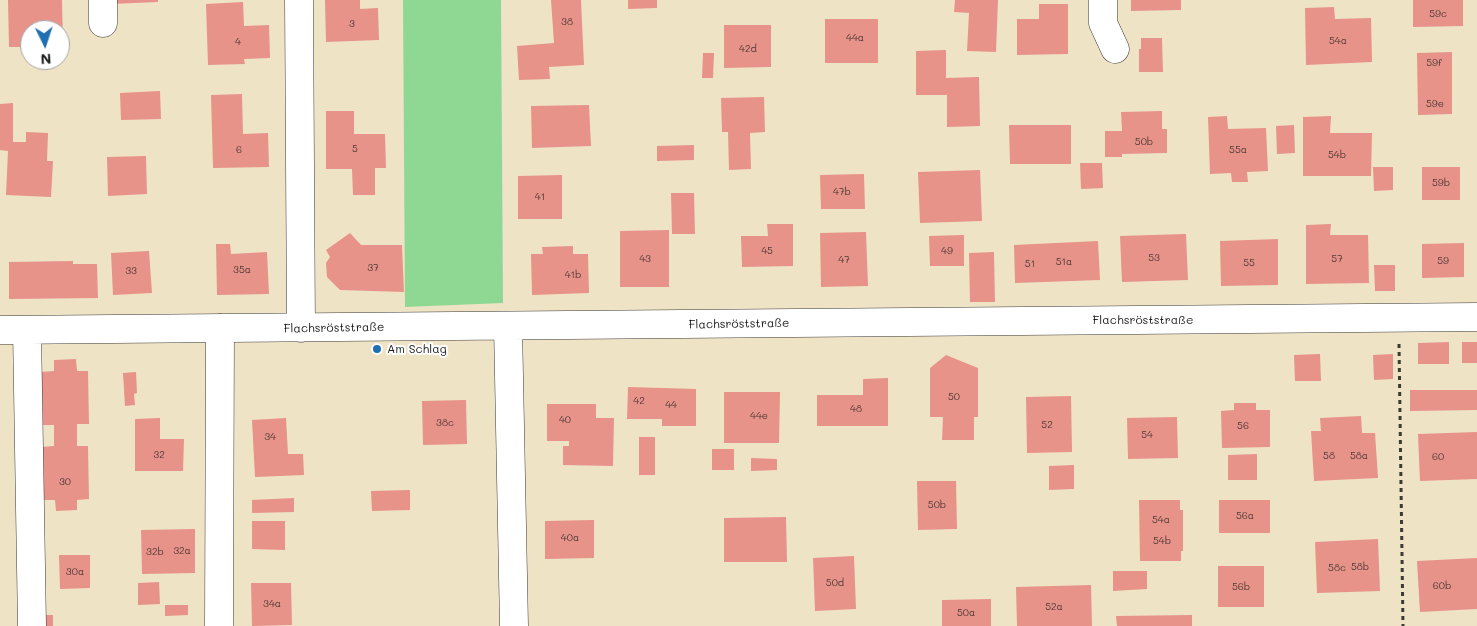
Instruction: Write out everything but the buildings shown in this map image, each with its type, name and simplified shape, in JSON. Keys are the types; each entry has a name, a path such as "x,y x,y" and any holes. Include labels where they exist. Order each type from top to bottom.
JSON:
{"street":[{"path":"299,0 301,328"},
{"path":"1102,0 1103,24 1115,49"},
{"name":"Flachsröststraße","path":"0,330 1477,317"},
{"path":"508,326 514,626"},
{"path":"219,626 220,328"},
{"path":"27,330 32,626"}],"path":[{"path":"1399,318 1402,626"}],"green space":[{"path":"403,0 501,0 503,303 405,307"}],"place":[{"name":"Am Schlag","path":"377,349"}]}
